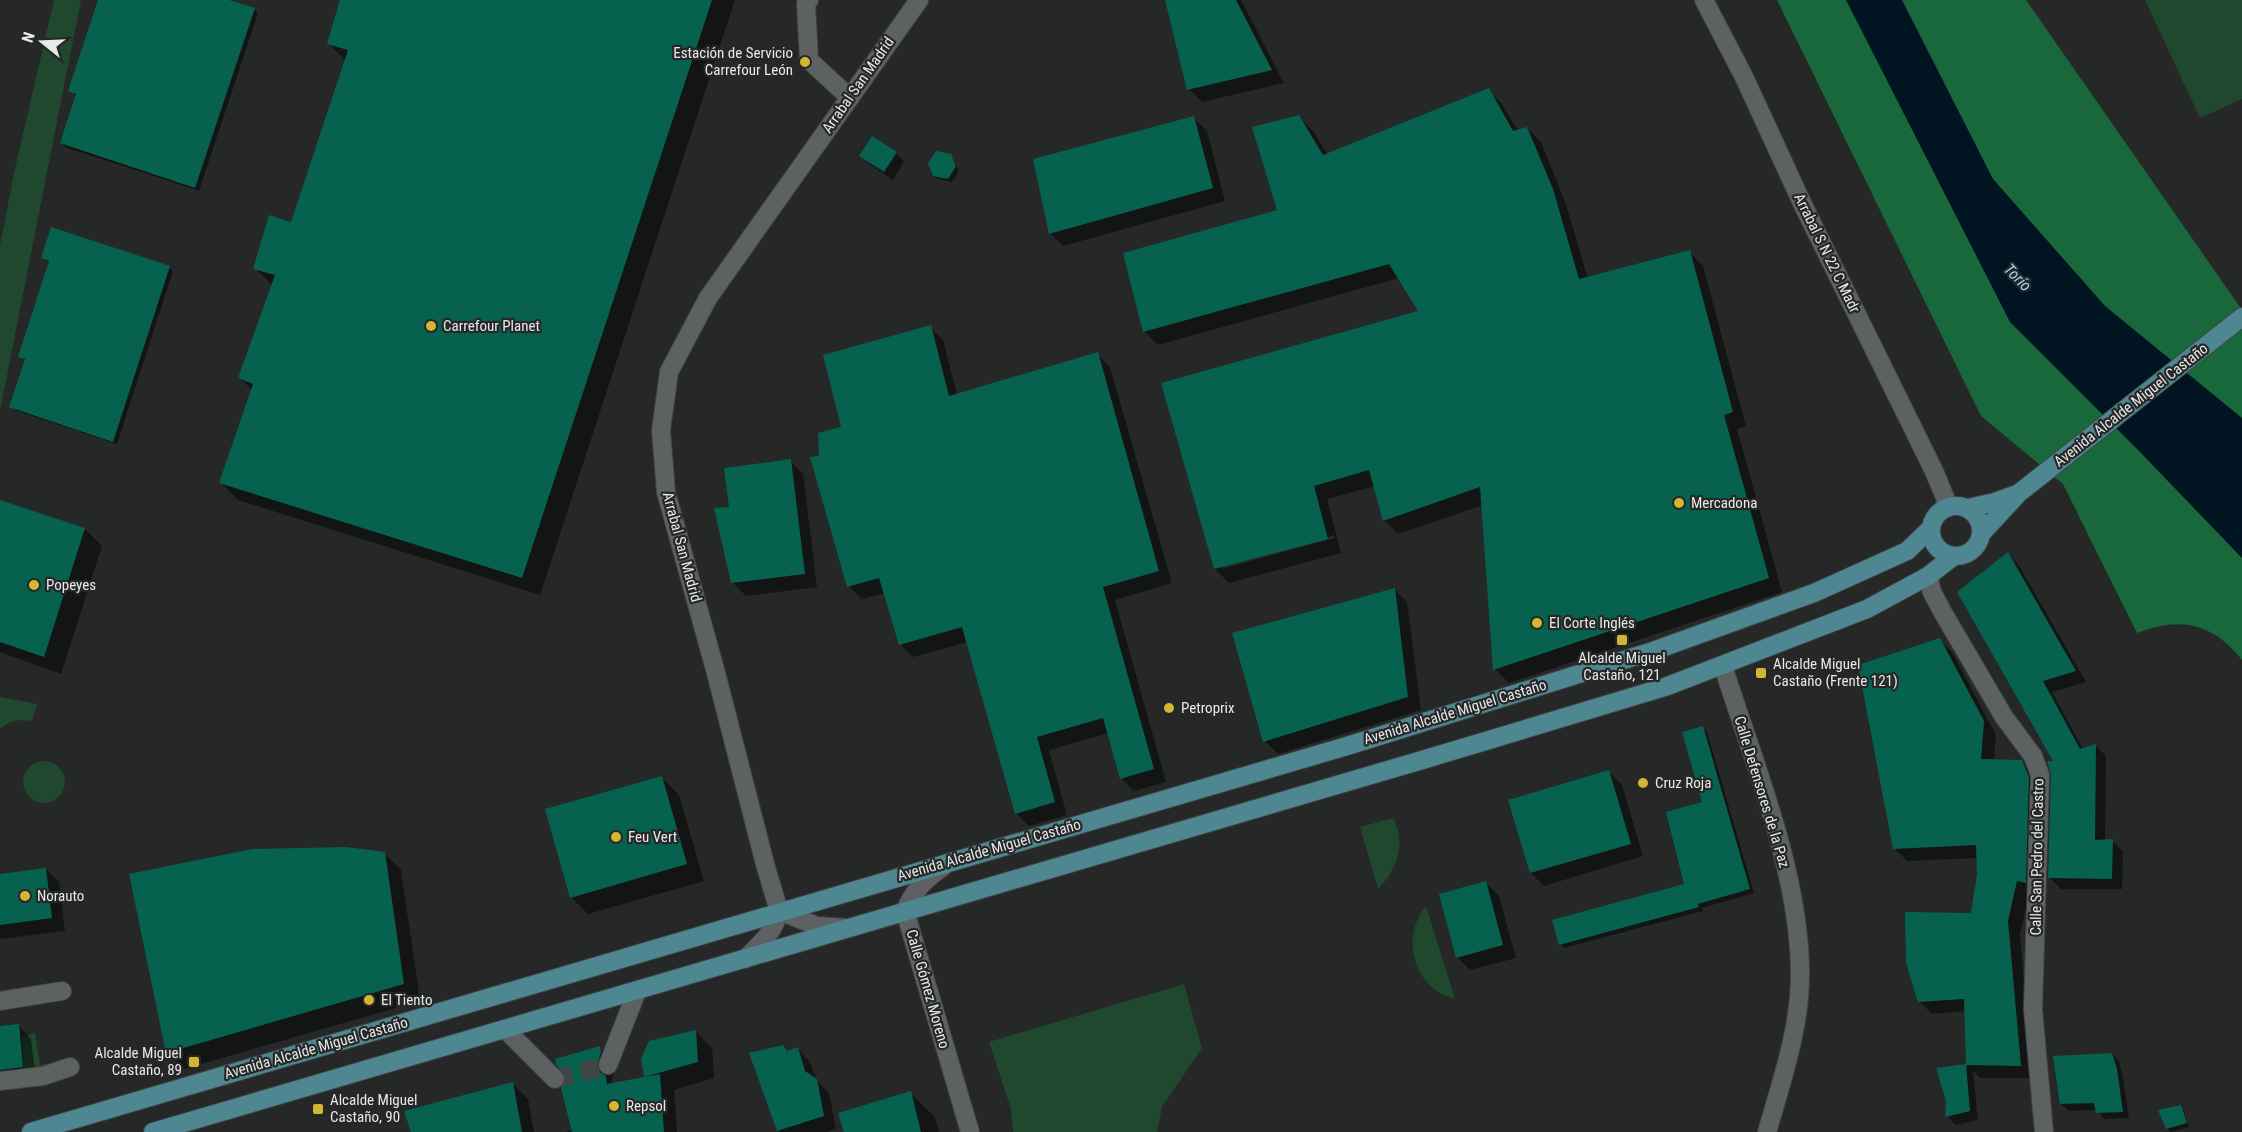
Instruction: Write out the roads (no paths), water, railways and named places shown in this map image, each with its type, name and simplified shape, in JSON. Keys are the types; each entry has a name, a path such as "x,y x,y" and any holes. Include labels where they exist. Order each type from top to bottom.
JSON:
{"main road":[{"name":"Avenida Alcalde Miguel Castaño","path":"1981,534 2019,493 2242,317"},
{"name":"Avenida Alcalde Miguel Castaño","path":"1968,508 1995,502 2019,493"},
{"path":"153,1132 173,1129 298,1088 506,1030 1665,687 1867,609 1928,576 1954,556 1969,553 1975,548 1981,534 1978,519 1968,508 1962,506 1948,507 1937,515 1931,528 1932,536 1940,550 1954,556"},
{"name":"Avenida Alcalde Miguel Castaño","path":"31,1132 1347,746 1653,651 1814,593 1907,551 1931,528"}],"street":[{"path":"809,0 806,4 809,60 850,98"},
{"name":"Arrabal San Madrid","path":"779,911 666,492 661,430 669,372 708,298 919,0"},
{"name":"Arrabal S N 22 C Madr","path":"1704,0 1744,77 1803,205 1929,460 1948,507"},
{"name":"Calle San Pedro del Castro","path":"1928,576 1932,592 1942,610 2004,717 2033,756 2040,775 2033,1009 2044,1132"},
{"name":"Calle Defensores de la Paz","path":"1723,666 1786,862 1796,921 1800,972 1794,1030 1767,1132"},
{"name":"Calle Gómez Moreno","path":"950,861 925,879 912,894 905,911 970,1132"},
{"path":"745,959 765,940 776,925 779,911 817,926 846,928"},
{"path":"0,1001 62,991"},
{"path":"608,1065 637,991"},
{"path":"506,1030 555,1079"},
{"path":"0,1081 43,1076 70,1067"}],"water":[{"name":"Torío","path":"1846,0 1902,0 1993,179 2105,306 2242,418 2242,558 2010,322"}],"tunnel":[{"path":"555,1079 608,1065"}],"place":[{"name":"Estación de Servicio Carrefour León","path":"805,62"},
{"name":"Carrefour Planet","path":"431,326"},
{"name":"Mercadona","path":"1679,503"},
{"name":"Popeyes","path":"34,585"},
{"name":"El Corte Inglés","path":"1537,623"},
{"name":"Alcalde Miguel Castaño, 121","path":"1622,640"},
{"name":"Alcalde Miguel Castaño (Frente 121)","path":"1761,673"},
{"name":"Petroprix","path":"1169,708"},
{"name":"Cruz Roja","path":"1643,783"},
{"name":"Feu Vert","path":"616,837"},
{"name":"Norauto","path":"25,896"},
{"name":"El Tiento","path":"369,1000"},
{"name":"Alcalde Miguel Castaño, 89","path":"194,1062"},
{"name":"Repsol","path":"614,1106"},
{"name":"Alcalde Miguel Castaño, 90","path":"318,1109"}]}
